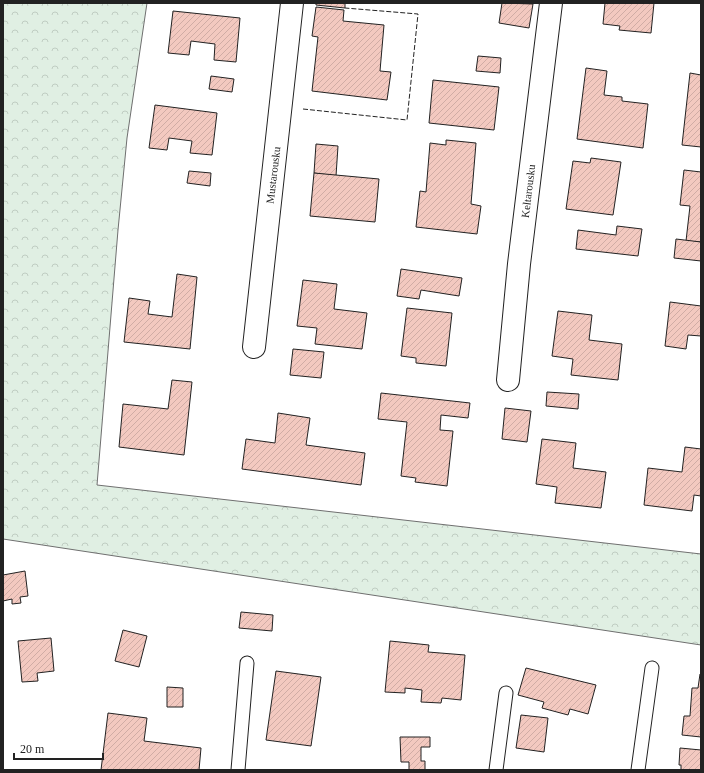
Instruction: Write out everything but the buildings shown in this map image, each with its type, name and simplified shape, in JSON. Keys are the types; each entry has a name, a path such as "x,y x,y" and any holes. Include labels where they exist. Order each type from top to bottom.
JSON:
{"street":[{"name":"Mustarousku","path":"254,347 292,3"},
{"name":"Keltarousku","path":"508,380 519,264 551,3"}],"lane":[{"path":"238,770 247,664"},
{"path":"638,770 652,668"},
{"path":"496,770 506,693"}],"green space":[{"path":"3,3 147,3 127,138 97,485 701,554 701,645 3,539"}],"fence":[{"path":"303,109 407,120 418,14 345,8"}]}
